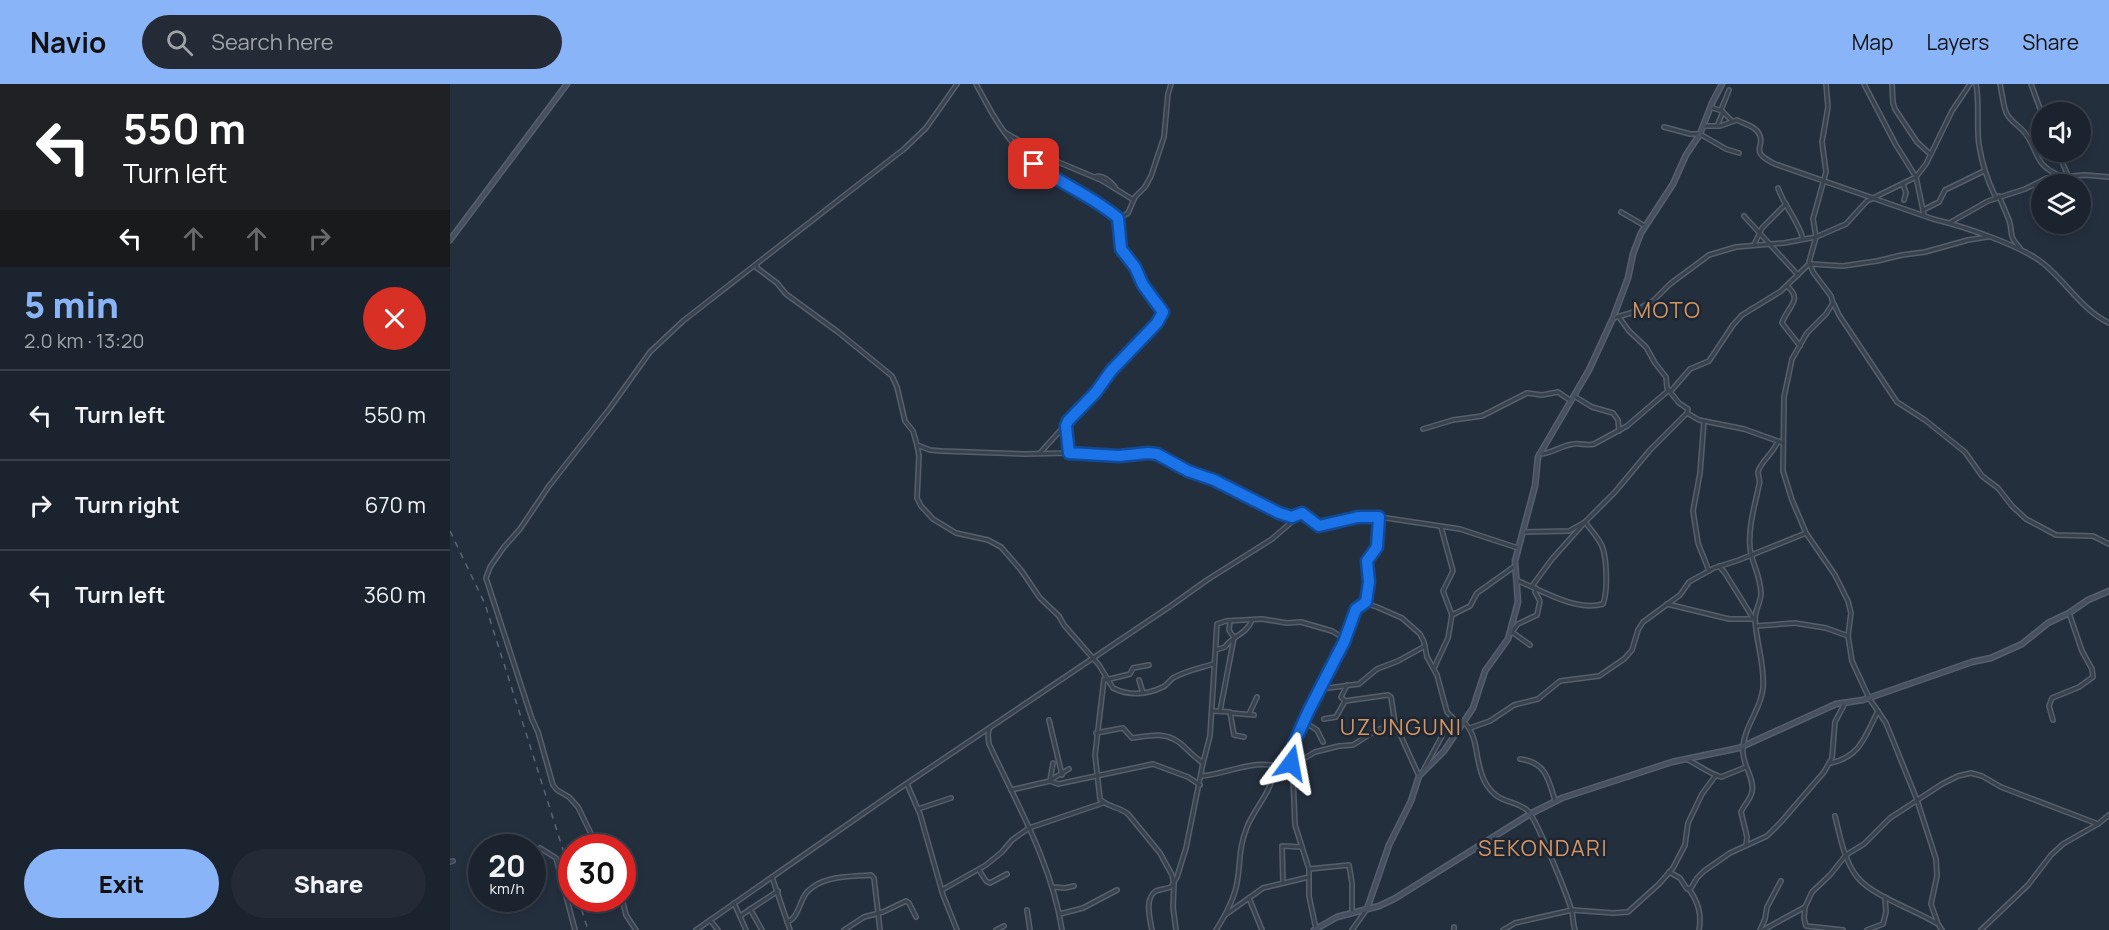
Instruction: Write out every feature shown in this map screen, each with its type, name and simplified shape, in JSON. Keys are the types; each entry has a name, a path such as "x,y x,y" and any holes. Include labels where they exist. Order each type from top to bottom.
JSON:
{"street":[{"path":"450,240 567,84"},
{"path":"591,834 578,807 553,784 505,634 490,595 486,575 504,547 522,526 549,486 650,352 682,321 908,146 936,114 957,84"},
{"path":"976,84 1004,132 1034,164 1118,218 1121,249 1135,267 1143,285 1162,314 1152,329 1111,371 1096,392 1040,453"},
{"path":"1118,218 1128,213 1133,200 1145,187 1156,162 1165,128 1171,84"},
{"path":"1511,633 1518,602 1515,567 1535,486 1539,454 1589,370 1613,318 1628,278 1633,254 1645,226 1670,189 1686,155 1700,134 1722,84"},
{"path":"1539,454 1575,444 1591,445 1619,431 1670,391 1690,369 1709,361 1742,315 1787,286 1809,263 1816,237 1814,219 1826,172 1822,139 1828,112 1826,84"},
{"path":"1864,84 1896,145 1916,177 1924,215"},
{"path":"1892,84 1895,109 1917,142 1930,154"},
{"path":"1613,318 1631,313 1653,301 1704,257 1727,249 1816,237 1846,224 1861,206 1874,197 1916,177 1926,164 1952,111 1970,84"},
{"path":"1976,84 1980,104 1979,145 1983,171 2011,227 2011,237 2022,251"},
{"path":"2000,84 2008,117 2028,136 2035,155 2041,162 2050,171 2059,174"},
{"path":"2031,84 2038,102"},
{"path":"1717,126 1729,90"},
{"path":"1710,107 1722,111 1732,121"},
{"path":"1703,126 1717,126 1737,120 1748,124 1758,132 1759,153 1763,158 1859,194 1951,222 2022,251 2042,262 2087,308 2109,323"},
{"path":"1664,127 1690,134 1700,134 1726,149 1739,153"},
{"path":"1004,132 1060,164 1095,177 1133,200"},
{"path":"1923,210 1939,202 1945,190 1983,171"},
{"path":"2091,177 2109,177"},
{"path":"1903,184 1906,193 1904,200"},
{"path":"1951,222 1997,197 2031,185"},
{"path":"1778,188 1794,216 1803,239"},
{"path":"1754,245 1758,233 1786,204"},
{"path":"1621,212 1645,226"},
{"path":"1743,216 1798,275"},
{"path":"1809,263 1843,266 1925,252 1988,237"},
{"path":"757,263 757,268 777,283 782,291 845,337 892,376 905,421 913,431 917,445 919,456 917,498 921,506 933,519 952,531 968,537 987,540 1001,547 1021,570 1040,598 1059,616 1093,658 1111,687 1119,692 1143,693 1166,686 1174,678 1213,664"},
{"path":"1809,263 1831,296 1841,318 1894,398 1965,452 1979,473 1998,488 2026,519 2056,535 2093,536 2109,544"},
{"path":"1787,286 1794,293 1795,301 1782,323 1800,346"},
{"path":"1833,303 1827,314 1807,333 1792,359 1785,389 1783,467 1786,482 1806,533 1835,575 1848,601 1851,613 1848,636 1852,661 1869,698 1886,723 1917,800 1937,863 1937,876 1930,902 1942,930"},
{"path":"1619,317 1629,331 1646,346 1652,359 1666,377 1666,386 1694,418 1744,429 1783,443"},
{"path":"1423,429 1453,420 1482,416 1527,393 1542,395 1558,392 1592,407 1613,413 1618,420 1619,431"},
{"path":"1532,586 1552,559 1572,540 1585,522 1615,492 1650,450 1688,413"},
{"path":"1704,422 1694,511 1697,541 1709,571"},
{"path":"1067,423 1069,453"},
{"path":"1754,618 1761,596 1758,573 1751,555 1750,536 1756,494 1760,484 1758,471 1778,441"},
{"path":"917,445 942,452 1069,453 1119,456 1157,454 1188,471 1214,480 1279,513 1292,517 1302,513"},
{"path":"696,930 1207,580 1262,546 1302,513"},
{"path":"1302,513 1319,526 1358,517 1379,517 1460,529 1518,548"},
{"path":"1379,517 1377,547 1367,561 1369,582 1365,603 1356,609 1345,639 1303,721 1292,751 1295,825 1309,869 1309,896 1316,930 1336,917 1394,899 1530,814 1555,801 1686,759 1743,746 1828,707 1869,698 2001,654 2022,644 2048,623 2109,591"},
{"path":"1523,532 1569,531 1585,522"},
{"path":"1516,580 1563,601 1603,604 1606,587 1603,551 1598,539 1585,522"},
{"path":"1434,668 1448,638 1452,615 1443,591 1453,571 1441,527"},
{"path":"1470,728 1490,721 1514,705 1538,699 1560,681 1599,676 1629,654 1640,626 1680,595 1689,582 1719,566 1806,533"},
{"path":"1719,566 1754,618 1764,686 1761,701 1746,733 1743,746 1746,767 1753,789 1741,812 1747,837 1746,846"},
{"path":"1452,615 1470,606 1477,593 1515,567"},
{"path":"1421,774 1444,751 1474,705 1485,671 1511,633 1518,624 1537,615 1540,601 1535,592 1536,588"},
{"path":"1365,603 1402,618 1420,634 1427,657 1434,668 1447,712 1470,728 1480,772 1486,783 1496,796 1526,809 1530,814 1572,910 1575,930"},
{"path":"1667,604 1729,619 1754,618"},
{"path":"2053,720 2049,706 2052,698 2079,687 2093,677 2092,669 2082,651 2069,613"},
{"path":"1152,930 1150,898 1158,890 1169,888 1174,882 1186,849 1200,784 1213,711 1213,664 1217,624 1262,619 1287,623 1304,622 1332,631 1345,639"},
{"path":"1214,651 1217,648 1226,647 1228,643 1249,628 1252,620"},
{"path":"1220,711 1234,640 1229,630 1230,621"},
{"path":"1756,627 1795,623 1826,628 1848,636"},
{"path":"1511,633 1530,645"},
{"path":"1320,689 1359,684 1377,669 1398,661 1425,646"},
{"path":"1105,678 1123,677 1130,674 1133,668 1149,665"},
{"path":"1103,803 1095,763 1096,733 1105,678"},
{"path":"1139,680 1143,693"},
{"path":"1345,701 1341,697 1347,685"},
{"path":"1345,701 1390,696 1393,700 1395,723 1421,774"},
{"path":"1213,711 1251,714 1257,697"},
{"path":"1324,719 1336,717 1345,701"},
{"path":"1831,763 1835,722 1845,703"},
{"path":"1689,889 1704,871 1730,853 1759,840 1773,830 1831,763 1846,758 1856,751 1878,711"},
{"path":"1231,713 1234,735 1244,737"},
{"path":"1048,720 1062,775"},
{"path":"1303,721 1317,730 1323,742"},
{"path":"1291,763 1315,752 1353,745 1375,731 1395,723"},
{"path":"1096,733 1121,728 1126,730 1132,738 1156,734 1165,735 1178,742 1203,763"},
{"path":"989,729 989,744 1029,828 1052,887 1062,930"},
{"path":"1352,930 1367,909 1389,845 1411,801 1421,774 1442,736"},
{"path":"1520,759 1535,763 1545,772 1555,801"},
{"path":"1686,759 1702,770 1723,777 1729,772 1746,767"},
{"path":"1050,781 1053,763"},
{"path":"1050,781 1059,784 1153,764 1200,784"},
{"path":"1201,776 1225,773 1256,764 1271,765 1274,768 1270,784 1250,820 1241,843 1237,883 1216,930"},
{"path":"1011,790 1050,781 1069,770"},
{"path":"1843,930 1806,926 1805,907 1812,892 1830,876 1846,855 1864,844 1890,818 1958,776 1971,773 1982,776 2001,787 2098,824"},
{"path":"1503,930 1515,923 1572,910 1628,912 1673,868 1683,850 1686,827 1694,809 1716,775"},
{"path":"907,784 918,809 942,890 957,930"},
{"path":"918,809 951,798"},
{"path":"942,890 979,870 1001,854 1015,837 1029,828 1103,803 1128,814 1160,853 1174,882 1176,930"},
{"path":"1981,930 2023,890 2051,855 2063,844 2109,815"},
{"path":"1835,816 1846,855 1858,878 1885,897 1938,924"},
{"path":"1283,883 1282,846 1302,847"},
{"path":"546,852 556,858 575,930"},
{"path":"1309,869 1349,865 1352,883 1352,913"},
{"path":"979,870 990,883 1007,874"},
{"path":"1669,872 1680,878 1698,906 1699,930"},
{"path":"787,922 793,919 808,891 840,876 873,876 880,930"},
{"path":"772,877 790,930"},
{"path":"1224,916 1263,888 1309,877"},
{"path":"1762,930 1767,907 1781,881"},
{"path":"1052,887 1074,886"},
{"path":"1060,914 1083,908 1117,890"},
{"path":"740,916 778,891"},
{"path":"1867,930 1883,924 1886,912 1885,897"},
{"path":"1249,898 1262,930"},
{"path":"844,930 864,917 907,901 916,917"},
{"path":"734,903 746,930"},
{"path":"1762,930 1805,907"},
{"path":"750,909 762,930"},
{"path":"1027,910 1030,930"},
{"path":"625,912 636,930"},
{"path":"710,920 718,930"},
{"path":"996,930 1004,927"}],"railway":[{"path":"450,531 485,604 558,834"},
{"path":"582,912 588,930"}],"district":[{"name":"MOTO","path":"1667,310"},
{"name":"UZUNGUNI","path":"1401,727"},
{"name":"SEKONDARI","path":"1543,848"}],"route":[{"path":"1034,164 1118,218 1121,249 1163,312 1157,323 1068,421 1066,426 1069,453 1119,456 1157,454 1188,471 1214,480 1279,513 1292,517 1302,513 1319,526 1358,517 1379,517 1377,547 1367,561 1369,582 1366,602 1356,609 1344,642 1295,741 1291,763"}]}
